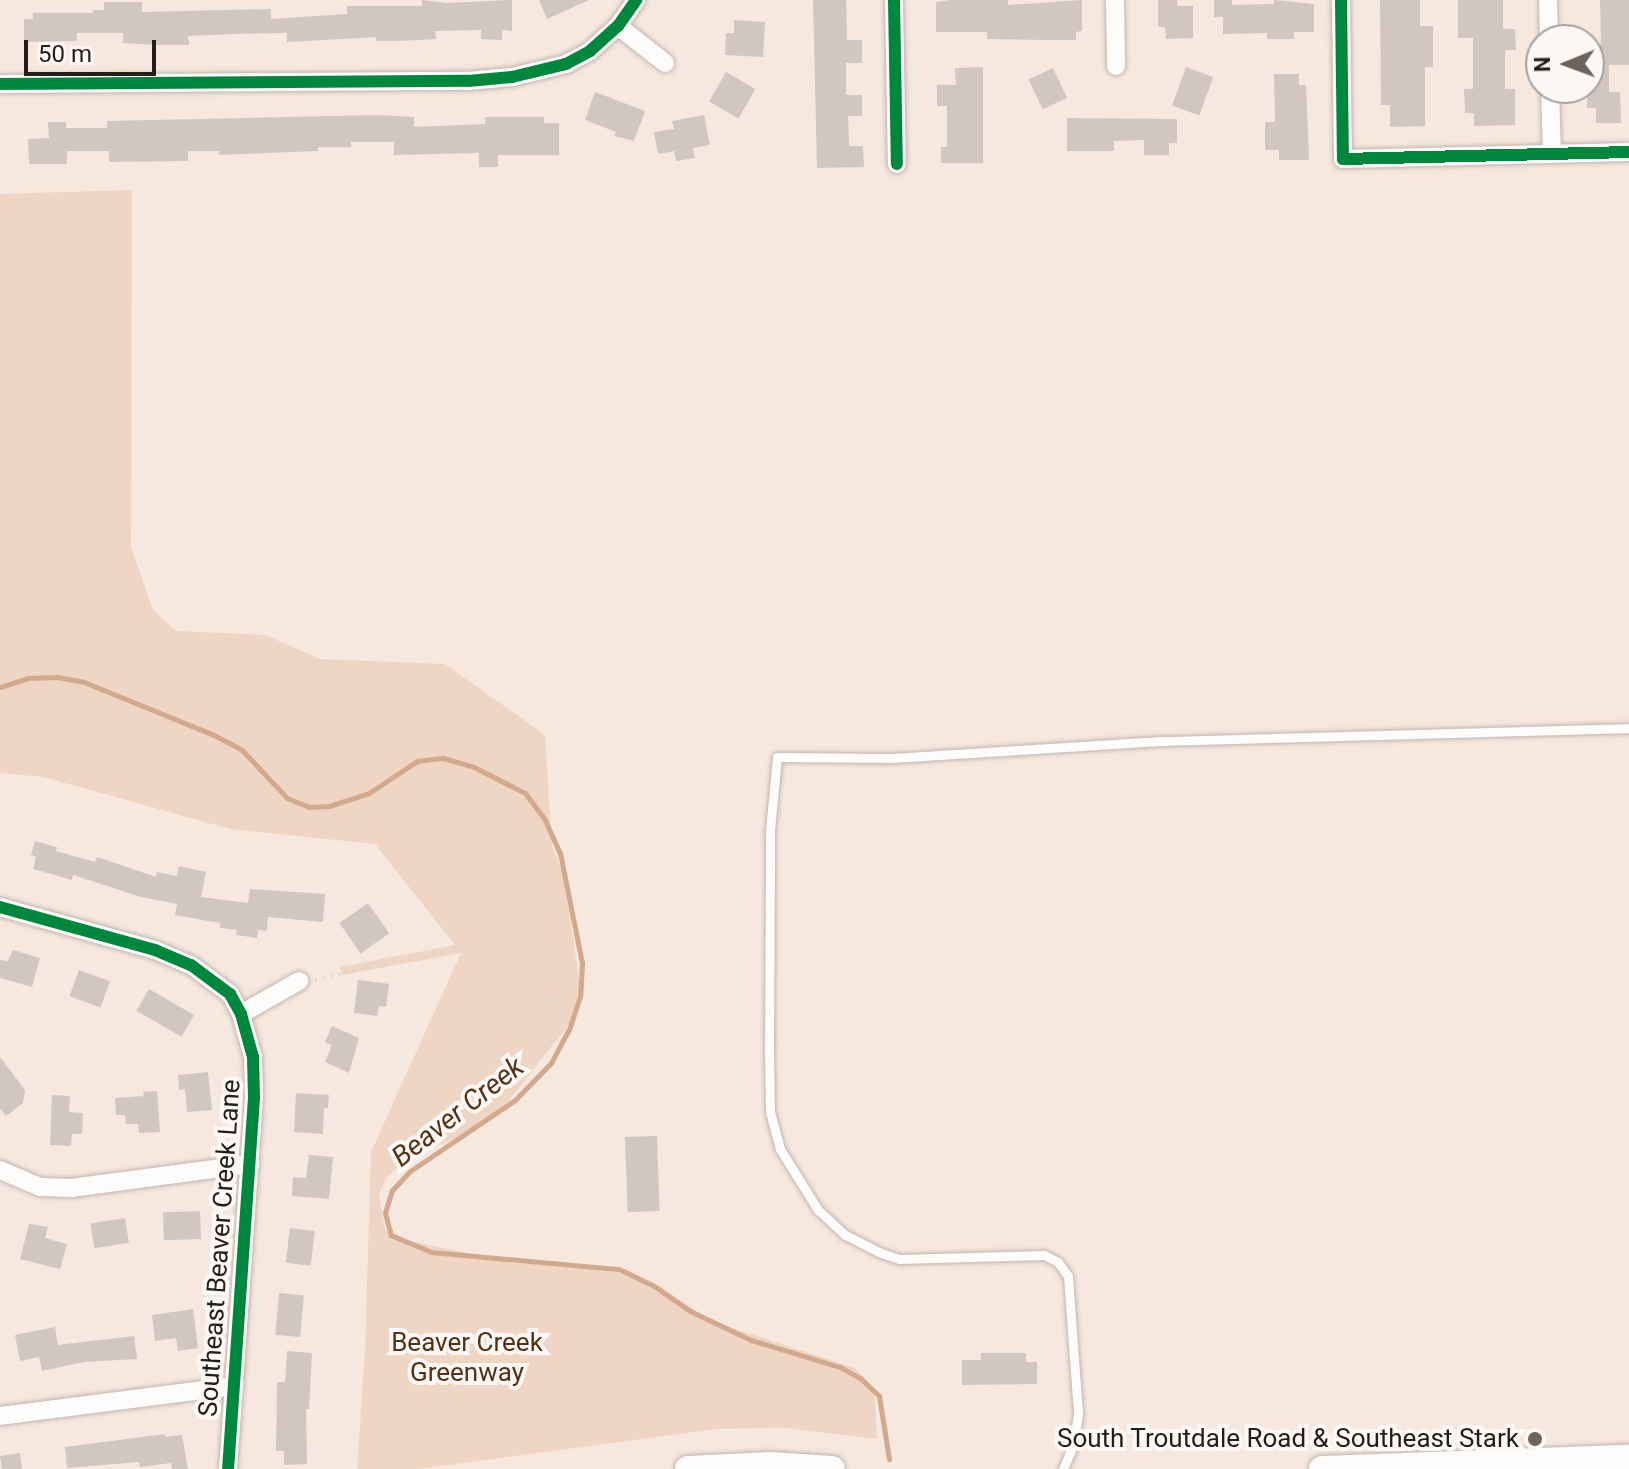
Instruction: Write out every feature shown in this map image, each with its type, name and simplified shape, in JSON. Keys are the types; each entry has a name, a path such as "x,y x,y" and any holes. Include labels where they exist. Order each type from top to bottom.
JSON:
{"main road":[{"path":"1322,1469 1629,1458"},
{"path":"688,1469 832,1469"}],"street":[{"path":"0,84 468,81 512,77 566,64 590,51 618,26 636,0"},
{"path":"894,0 897,164"},
{"path":"1115,0 1116,66"},
{"path":"1341,0 1343,159 1629,152"},
{"path":"1548,0 1549,24"},
{"path":"618,26 665,63"},
{"path":"1550,104 1552,154"},
{"name":"Southeast Beaver Creek Lane","path":"0,907 155,950 191,965 230,994 241,1014 249,1038 254,1076 228,1469"},
{"path":"241,1014 299,981"},
{"path":"0,1170 40,1187 71,1188 250,1164"},
{"path":"0,1416 234,1386"}],"lane":[{"path":"1063,1469 1073,1446 1078,1413 1068,1276 1058,1262 1044,1255 899,1259 879,1252 845,1235 818,1210 780,1149 770,1112 769,1051 770,830 777,757 892,758 1134,742 1629,728"}],"path":[{"path":"299,981 334,978 464,947 472,952 494,988 493,1007 478,1065 481,1085 488,1095 510,1086 529,1070 558,1028 557,1000 569,977 546,930 546,909 530,870 496,828"},
{"path":"476,961 512,968 538,994 557,1000"}],"green space":[{"name":"Beaver Creek Greenway","path":"132,190 131,547 153,610 176,631 265,635 320,659 445,664 545,735 552,847 564,875 580,986 570,1023 507,1103 460,1137 411,1156 386,1178 379,1194 385,1229 396,1238 515,1263 625,1269 661,1287 711,1321 855,1368 874,1388 877,1439 785,1428 716,1429 418,1469 357,1469 365,1351 371,1152 461,953 342,975 340,967 455,945 375,844 230,829 44,777 0,773 0,194"}],"building":[{"path":"422,0 446,3 512,0 512,31 502,30 502,40 481,39 481,30 435,31 436,39 399,41 376,41 376,37 287,42 287,33 188,36 189,45 158,45 123,43 123,33 77,33 77,41 24,42 24,19 33,19 33,13 93,13 93,10 104,10 104,2 142,2 142,12 271,9 271,19 347,14 347,6 422,6"},
{"path":"539,0 589,0 547,19"},
{"path":"813,0 846,0 847,40 862,40 862,63 846,63 846,95 862,95 862,116 848,116 849,146 863,146 864,167 817,168"},
{"path":"1008,0 1008,5 1082,0 1082,31 1076,32 1076,40 987,39 987,32 936,32 936,2"},
{"path":"1158,0 1177,0 1177,6 1193,6 1193,38 1166,39 1165,27 1158,27"},
{"path":"1214,0 1232,0 1232,5 1274,4 1274,0 1314,4 1314,32 1294,32 1294,39 1267,39 1267,33 1223,34 1223,17 1214,17"},
{"path":"1380,0 1420,0 1420,26 1433,26 1433,67 1425,67 1425,126 1390,127 1390,105 1381,105"},
{"path":"1458,0 1503,0 1503,29 1515,29 1516,50 1505,50 1505,89 1515,89 1515,125 1474,126 1474,113 1465,113 1464,89 1473,89 1473,38 1458,38"},
{"path":"1600,0 1629,0 1629,65 1609,65 1609,92 1620,92 1621,123 1596,123 1596,108 1587,108 1587,104 1605,104 1605,24 1601,24"},
{"path":"734,20 765,22 763,57 725,55 726,33 734,33"},
{"path":"983,67 983,163 941,163 941,147 947,147 947,106 937,106 937,85 956,85 955,68"},
{"path":"1186,67 1213,77 1199,115 1172,106"},
{"path":"1053,68 1067,98 1042,109 1029,79"},
{"path":"726,72 755,89 738,118 709,101"},
{"path":"1274,74 1299,74 1299,85 1306,85 1309,160 1279,160 1279,150 1265,150 1265,122 1275,122"},
{"path":"595,92 645,111 634,141 614,136 616,132 585,120"},
{"path":"377,115 414,117 414,127 485,124 485,117 544,117 544,123 559,123 559,155 498,155 498,167 479,167 479,153 394,155 394,142 351,142 351,147 318,147 318,151 219,155 219,151 188,151 188,161 109,162 109,151 67,151 67,164 29,164 28,139 49,138 48,122 66,122 66,128 107,128 107,121"},
{"path":"704,115 710,145 693,148 695,158 676,161 674,151 658,154 654,132 674,129 672,121"},
{"path":"1067,118 1177,119 1177,143 1169,143 1169,155 1144,155 1144,140 1114,141 1114,151 1067,151"},
{"path":"35,841 57,847 56,851 95,862 97,857 156,877 157,872 177,876 179,866 206,872 201,897 248,903 250,889 325,894 323,922 268,917 267,931 258,930 257,938 236,935 237,930 220,928 220,923 175,915 177,904 141,897 73,875 72,880 33,869 36,857 31,855"},
{"path":"368,903 389,933 361,953 339,923"},
{"path":"13,950 40,958 32,987 0,978 0,960 8,961"},
{"path":"79,970 110,981 100,1008 69,996"},
{"path":"358,980 389,984 386,1007 379,1006 377,1016 354,1013"},
{"path":"149,989 194,1015 182,1037 137,1011"},
{"path":"332,1026 359,1038 349,1073 325,1062 332,1045 325,1042"},
{"path":"0,1057 25,1090 23,1103 6,1116 0,1109"},
{"path":"208,1072 212,1110 187,1112 185,1089 179,1090 178,1075"},
{"path":"157,1091 160,1132 139,1133 138,1124 126,1124 125,1115 116,1115 115,1098 144,1096 143,1092"},
{"path":"296,1093 329,1095 328,1108 324,1108 323,1134 294,1132"},
{"path":"52,1095 70,1096 69,1112 83,1113 82,1134 72,1134 71,1146 50,1145"},
{"path":"657,1136 660,1211 628,1212 625,1137"},
{"path":"309,1155 333,1157 329,1199 292,1196 293,1177 306,1178"},
{"path":"200,1211 201,1239 164,1240 163,1212"},
{"path":"125,1218 129,1243 94,1248 90,1223"},
{"path":"29,1224 48,1227 45,1238 67,1244 60,1269 20,1259"},
{"path":"290,1228 315,1231 311,1266 286,1263"},
{"path":"279,1293 304,1295 300,1337 275,1335"},
{"path":"193,1309 198,1348 178,1351 176,1338 155,1341 152,1315"},
{"path":"55,1327 58,1345 134,1336 137,1359 84,1362 42,1371 39,1357 20,1361 15,1335"},
{"path":"287,1351 312,1353 309,1409 306,1409 307,1464 284,1465 284,1451 276,1451 277,1382 285,1382"},
{"path":"981,1353 1026,1353 1026,1362 1037,1362 1037,1384 962,1385 962,1360 981,1360"},
{"path":"165,1434 165,1437 182,1435 188,1469 172,1469 171,1463 140,1467 139,1462 67,1468 65,1447"},
{"path":"20,1453 22,1469 2,1469 0,1456"}],"waterway":[{"name":"Beaver Creek","path":"0,687 28,678 57,677 84,682 214,735 242,750 287,798 309,807 329,806 369,793 417,761 443,758 474,767 525,793 545,820 560,853 582,963 580,996 569,1029 551,1063 515,1100 410,1171 392,1190 385,1213 391,1235 431,1252 619,1269 654,1286 690,1311 751,1340 840,1367 860,1378 879,1396 889,1459"}],"cycle path":[{"path":"0,84 468,81 512,77 566,64 590,51 618,26 636,0"},
{"path":"894,0 897,164"},
{"path":"1341,0 1343,159 1629,152"},
{"path":"0,907 155,950 191,965 230,994 241,1014 253,1057 254,1098 228,1469"}],"place":[{"name":"South Troutdale Road & Southeast Stark","path":"1535,1439"}]}
